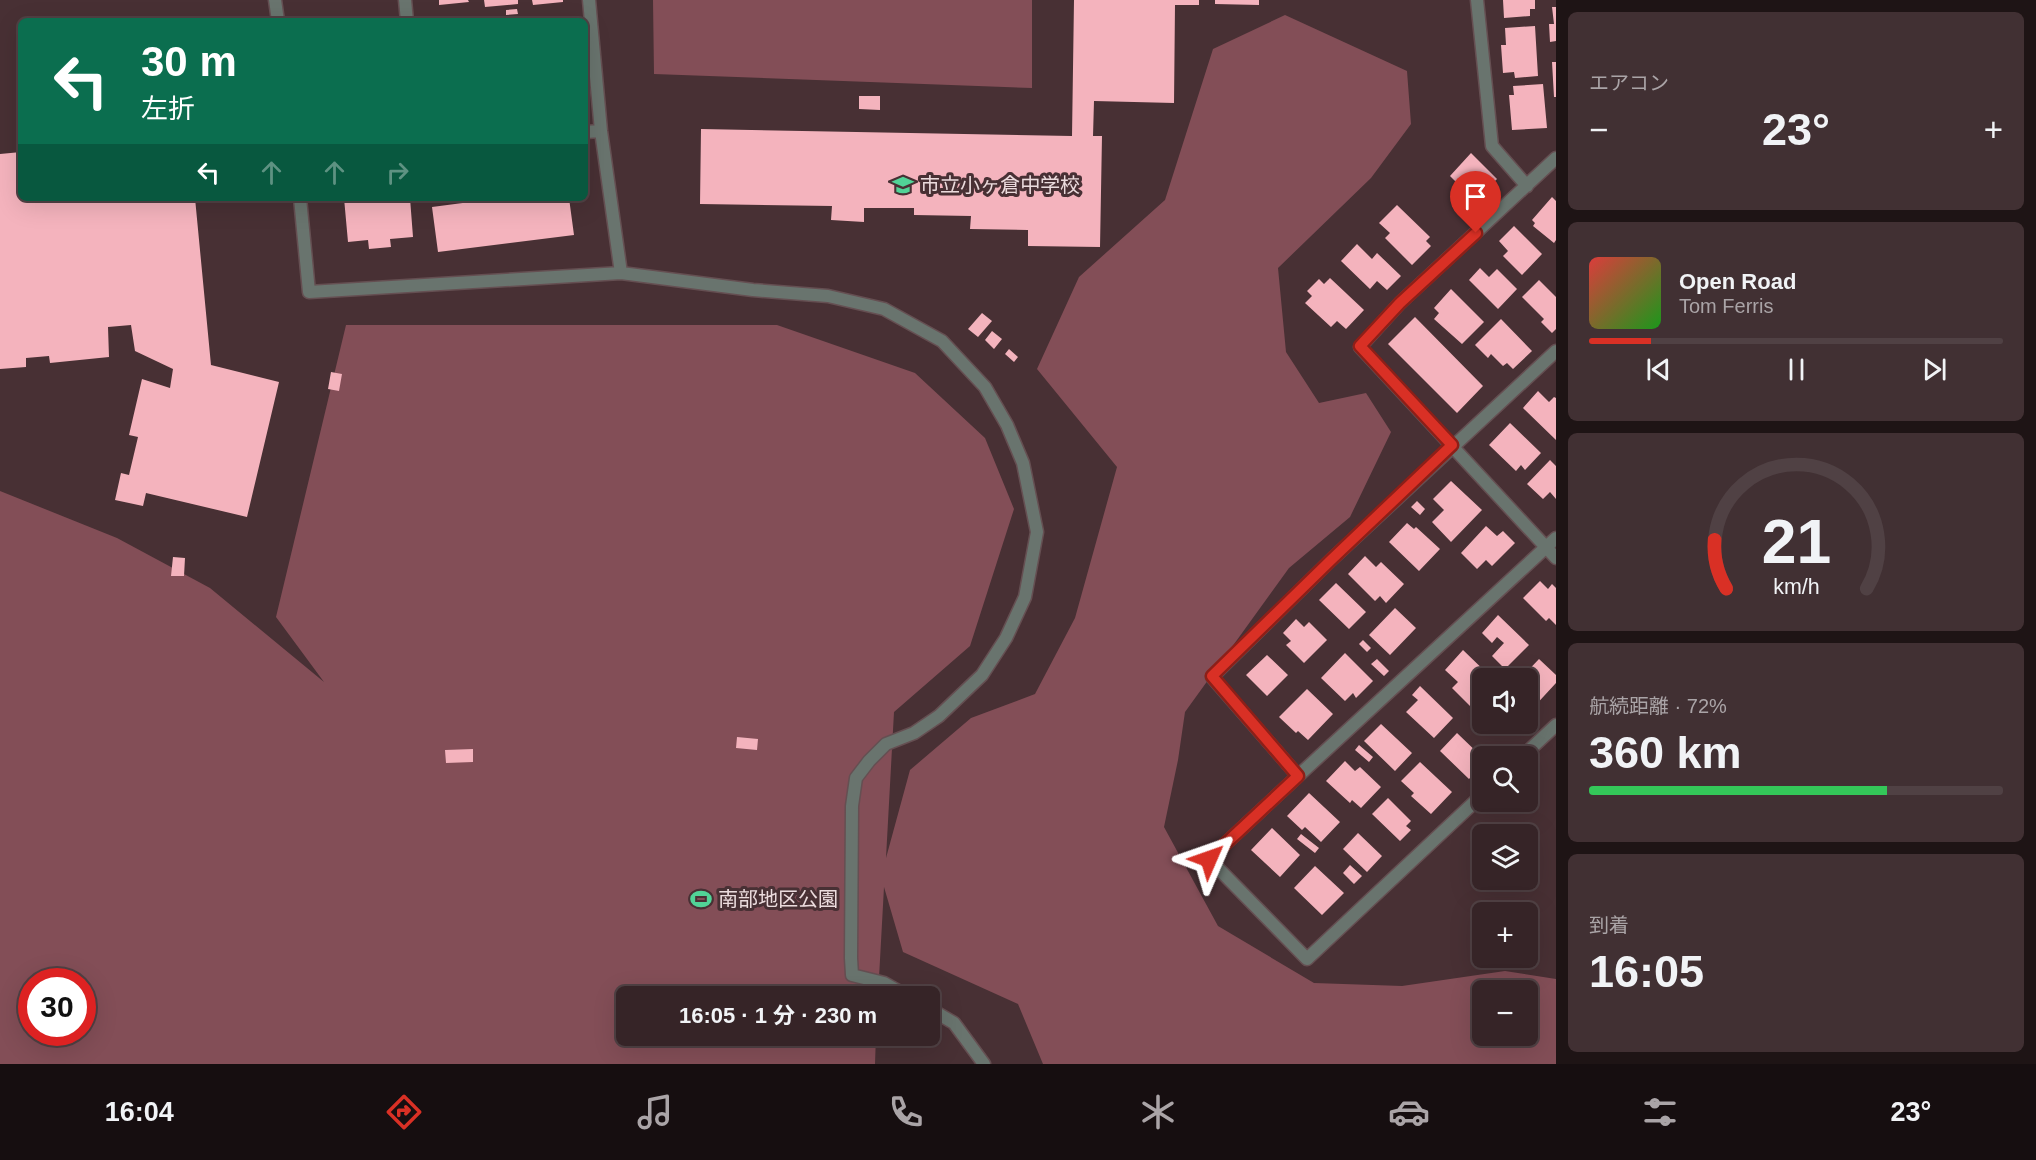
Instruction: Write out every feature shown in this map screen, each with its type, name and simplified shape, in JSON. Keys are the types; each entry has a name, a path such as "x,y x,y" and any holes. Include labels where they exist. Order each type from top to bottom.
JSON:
{"street":[{"path":"275,0 278,18"},
{"path":"405,0 407,18"},
{"path":"589,0 601,131 621,273"},
{"path":"1477,0 1492,146 1527,186"},
{"path":"588,132 601,131"},
{"path":"1556,158 1400,303 1360,346 1556,558"},
{"path":"300,201 309,292 621,273 753,290 828,296 884,309 942,341 985,387 1007,425 1023,463 1037,531 1024,597 1006,638 982,675 939,716 914,733 886,744 856,778 852,806 852,975 885,982 892,986"},
{"path":"1298,776 1212,676 1452,445 1556,351"},
{"path":"1472,804 1307,959 1209,859 1556,538"},
{"path":"1534,746 1556,725"},
{"path":"940,1015 954,1023 984,1064"}],"shaded area":[{"path":"653,0 1032,0 1032,88 654,74"},
{"path":"1285,15 1407,71 1411,124 1371,178 1278,268 1286,352 1319,403 1366,393 1391,432 1350,517 1289,568 1185,712 1164,827 1218,926 1314,983 1402,986 1505,971 1556,979 1556,1064 1043,1064 1018,1004 903,952 884,887 879,986 616,986 616,1046 876,1046 875,1064 0,1064 0,491 117,538 210,588 324,682 276,617 346,325 777,325 915,373 985,438 1014,509 970,646 894,712 886,858 910,770 971,718 1035,694 1075,618 1117,467 1037,369 1079,277 1165,200 1213,49"}],"building":[{"path":"439,0 468,0 469,2 439,5"},
{"path":"484,0 518,0 518,4 485,7"},
{"path":"532,0 563,0 563,2 533,5"},
{"path":"1074,0 1199,0 1199,5 1175,5 1174,103 1094,101 1093,136 1102,136 1100,247 1028,246 1028,230 970,229 971,216 914,215 914,208 864,208 864,222 831,220 832,206 700,204 701,129 1072,136"},
{"path":"1215,0 1259,0 1259,5 1215,4"},
{"path":"1503,0 1535,0 1535,9 1530,9 1530,16 1504,18"},
{"path":"1552,7 1556,7 1556,41 1550,42 1549,24 1554,24"},
{"path":"517,9 518,14 506,15 506,10"},
{"path":"1535,26 1538,76 1515,78 1514,72 1503,73 1501,45 1506,45 1505,28"},
{"path":"1552,62 1556,62 1556,97 1554,97"},
{"path":"1543,84 1547,128 1512,130 1509,95 1514,95 1513,86"},
{"path":"859,96 880,96 880,110 859,109"},
{"path":"18,152 18,201 195,201 211,365 279,382 247,517 146,493 143,506 115,500 121,473 129,475 138,437 129,435 142,379 170,388 173,369 135,351 131,325 108,327 109,357 50,363 49,356 26,358 26,367 0,369 0,154"},
{"path":"1471,153 1497,179 1475,201 1450,176"},
{"path":"1552,197 1556,201 1556,240 1554,243 1533,226 1535,223 1532,220"},
{"path":"344,201 410,201 413,237 390,239 391,247 369,249 368,240 348,242"},
{"path":"478,201 569,201 574,235 438,252 432,207"},
{"path":"1397,205 1430,237 1426,241 1431,246 1412,265 1385,238 1390,233 1379,223"},
{"path":"1514,226 1542,254 1522,275 1503,256 1508,251 1499,241"},
{"path":"1357,244 1372,259 1377,253 1401,276 1387,290 1377,281 1370,289 1341,261"},
{"path":"1480,268 1489,277 1497,269 1517,289 1498,309 1469,280"},
{"path":"1330,278 1364,310 1346,329 1337,321 1331,327 1305,303 1312,296 1307,291 1319,279 1324,284"},
{"path":"1539,280 1556,297 1556,329 1552,333 1541,322 1544,319 1522,297"},
{"path":"1451,289 1484,322 1462,344 1434,319 1439,313 1434,308"},
{"path":"982,313 992,321 978,337 968,329"},
{"path":"1415,317 1483,386 1457,413 1388,344"},
{"path":"1501,319 1532,351 1513,369 1507,363 1503,366 1491,354 1488,358 1475,345"},
{"path":"992,331 1002,339 994,349 985,340"},
{"path":"1009,349 1018,357 1014,362 1005,354"},
{"path":"331,372 342,374 339,391 328,389"},
{"path":"1538,391 1549,402 1554,397 1556,398 1556,440 1523,408"},
{"path":"1510,423 1541,453 1525,470 1521,465 1516,471 1489,445"},
{"path":"1550,460 1556,466 1556,499 1550,492 1543,499 1527,484"},
{"path":"1451,481 1482,510 1451,542 1432,522 1444,510 1433,499"},
{"path":"1417,501 1425,509 1420,515 1411,507"},
{"path":"1407,523 1414,529 1416,527 1440,549 1419,571 1389,542"},
{"path":"1486,526 1497,536 1503,531 1515,543 1492,566 1486,560 1477,569 1461,553"},
{"path":"1365,556 1376,567 1381,562 1404,584 1386,603 1380,596 1375,601 1348,574"},
{"path":"173,557 185,558 184,576 171,576"},
{"path":"1540,581 1548,589 1552,584 1556,588 1556,625 1549,618 1546,621 1523,598"},
{"path":"1336,583 1366,612 1349,629 1319,600"},
{"path":"1395,608 1416,628 1390,655 1369,635"},
{"path":"1498,615 1529,645 1504,668 1492,656 1504,643 1497,637 1492,643 1482,633"},
{"path":"1296,619 1304,627 1309,622 1327,640 1304,663 1286,645 1291,641 1283,633"},
{"path":"1363,640 1371,648 1367,652 1359,644"},
{"path":"1463,650 1482,668 1472,668 1472,704 1470,706 1452,688 1458,682 1445,670"},
{"path":"1345,653 1373,681 1356,698 1353,693 1345,701 1321,678"},
{"path":"1267,655 1288,675 1267,696 1246,675"},
{"path":"1377,659 1389,671 1384,676 1371,664"},
{"path":"1539,659 1556,675 1556,683 1538,702 1538,668 1530,668"},
{"path":"1420,686 1453,718 1434,738 1406,712 1418,700 1412,695"},
{"path":"1307,689 1333,714 1308,740 1298,731 1296,733 1279,717"},
{"path":"1381,724 1412,753 1395,771 1364,741"},
{"path":"1457,733 1472,747 1472,776 1469,779 1440,751"},
{"path":"737,737 758,739 757,750 736,748"},
{"path":"1359,745 1373,757 1369,762 1355,750"},
{"path":"473,749 473,762 446,763 445,750"},
{"path":"1345,761 1355,771 1360,767 1381,787 1361,808 1352,800 1350,803 1326,781"},
{"path":"1420,762 1452,792 1431,814 1411,796 1414,793 1401,781"},
{"path":"1309,793 1340,822 1321,842 1305,827 1302,830 1287,816"},
{"path":"1388,798 1411,821 1406,826 1411,830 1400,841 1372,814"},
{"path":"1272,828 1300,855 1280,877 1251,850"},
{"path":"1358,833 1382,856 1367,872 1343,849"},
{"path":"1301,834 1319,848 1315,853 1297,839"},
{"path":"1350,865 1362,876 1354,884 1343,873"},
{"path":"1315,866 1344,893 1322,915 1294,888"}],"place":[{"name":"市立小ヶ倉中学校","path":"903,185"},
{"name":"南部地区公園","path":"701,899"}],"route":[{"path":"1209,859 1298,776 1212,676 1452,445 1360,346 1400,303 1476,233"}]}
